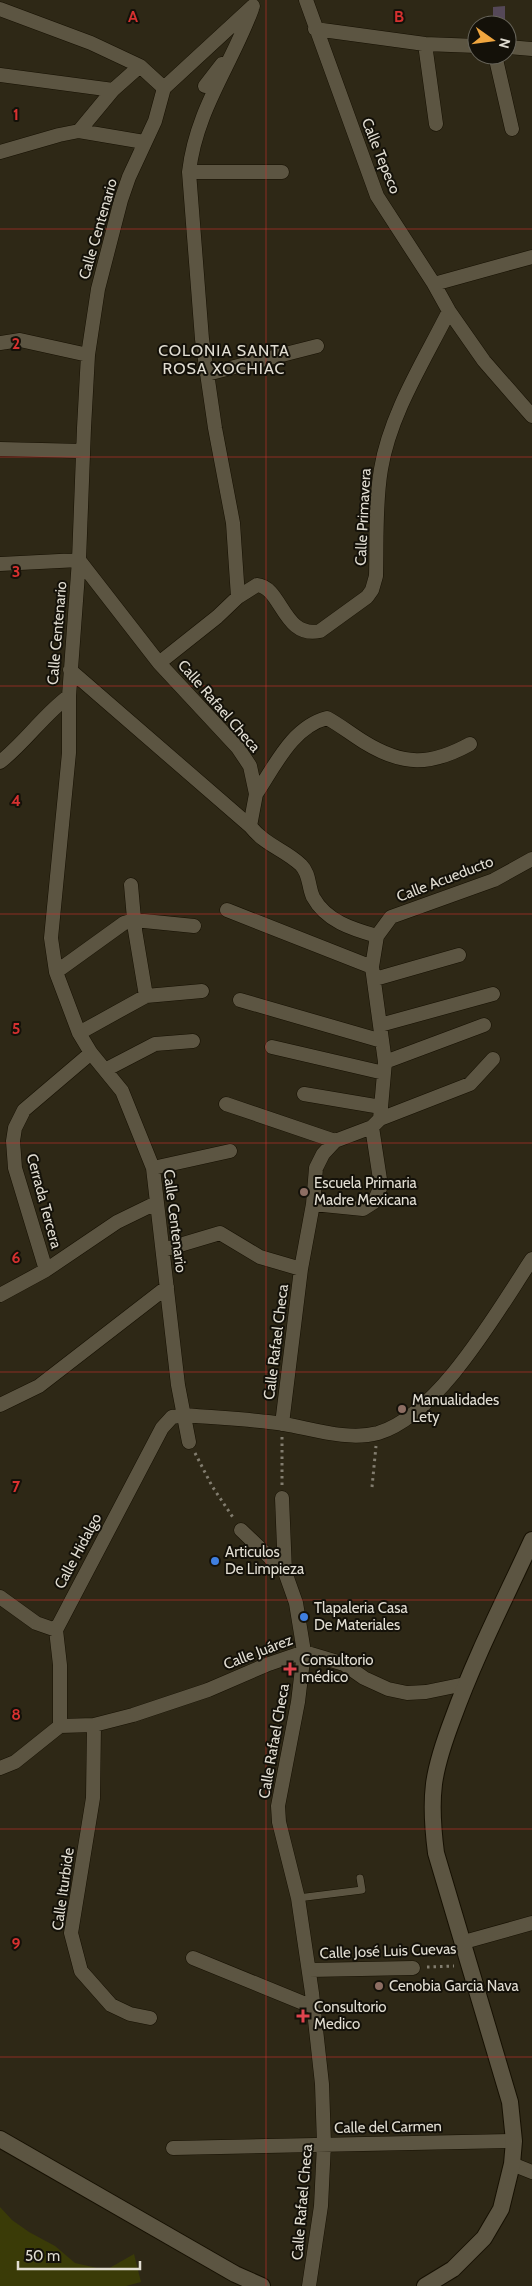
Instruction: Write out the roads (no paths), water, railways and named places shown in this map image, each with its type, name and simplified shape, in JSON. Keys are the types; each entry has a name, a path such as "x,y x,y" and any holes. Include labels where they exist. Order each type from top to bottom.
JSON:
{"street":[{"name":"Calle Tepeco","path":"306,0 377,196 434,284 449,311 484,361 532,416"},
{"path":"159,663 217,617 238,597 233,523 207,374 189,172 195,133 244,32 254,3"},
{"path":"0,9 91,42 140,66 164,88 254,3"},
{"path":"315,28 425,44 467,46"},
{"path":"425,44 436,124"},
{"path":"517,48 532,49"},
{"path":"204,86 232,54"},
{"path":"497,65 512,129"},
{"path":"79,131 112,90 140,66"},
{"path":"0,75 112,90"},
{"name":"Calle Centenario","path":"164,88 155,121 144,142 121,200 100,280 88,355 82,451 79,560 70,670 69,753 51,938 56,972 79,1033 91,1053 122,1091 154,1168 156,1203 178,1386 189,1442"},
{"path":"0,152 79,131 144,142"},
{"path":"189,172 282,172"},
{"path":"434,284 532,257"},
{"name":"Calle Primavera","path":"238,597 254,586 260,585 269,591 296,626 311,633 320,631 367,597 372,590 376,576 378,493 391,431 449,311"},
{"path":"0,343 20,340 88,355"},
{"path":"207,374 317,346"},
{"path":"0,449 82,451"},
{"path":"0,564 79,560"},
{"name":"Calle Rafael Checa","path":"79,560 159,663 238,748 250,766 256,794 250,826"},
{"path":"70,670 250,826 259,838 301,865 308,876 313,896 335,921 377,936 373,973 384,1068 378,1118 382,1186 374,1202 364,1209 313,1204"},
{"path":"0,762 12,753 54,707 69,696"},
{"path":"256,794 290,743 305,728 316,721 327,718 381,751 407,761 430,759 454,752 470,744"},
{"name":"Calle Acueducto","path":"377,936 391,917 494,880 532,860"},
{"path":"131,885 134,920 146,996"},
{"path":"227,910 373,973 459,955"},
{"path":"56,972 124,923 134,920 194,926"},
{"path":"79,1033 146,996 202,991"},
{"path":"380,1025 493,994"},
{"path":"240,1000 382,1041"},
{"path":"272,1047 384,1068 484,1025"},
{"path":"105,1070 155,1044 192,1041"},
{"name":"Cerrada Tercera","path":"46,1270 15,1168 13,1141 15,1128 24,1110 91,1053"},
{"name":"Calle Rafael Checa","path":"282,1424 301,1268 313,1204 316,1168 322,1154 335,1141 378,1118 470,1084 493,1059"},
{"path":"304,1094 378,1118"},
{"path":"226,1104 335,1141"},
{"path":"154,1168 230,1151"},
{"path":"0,1294 46,1270 117,1222 156,1203"},
{"path":"163,1250 220,1233 260,1257 301,1268"},
{"path":"185,1415 282,1424 345,1435 378,1433 408,1418 455,1373 532,1259"},
{"name":"Calle Centenario","path":"0,1405 39,1386 167,1287"},
{"name":"Calle Hidalgo","path":"56,1630 162,1428 172,1418 185,1415"},
{"name":"Calle Rafael Checa","path":"282,1498 285,1572 296,1603 304,1652 298,1702 278,1806 279,1822 298,1898 309,1970 322,2084 324,2144 321,2206 309,2286"},
{"path":"241,1530 285,1572"},
{"path":"425,2286 454,2269 484,2238 501,2209 512,2164 514,2141 510,2102 436,1853 432,1807 434,1783 440,1756 465,1684 532,1540"},
{"path":"0,1597 36,1623 56,1630 60,1665 60,1726 15,1762 0,1768"},
{"name":"Calle Juárez","path":"60,1726 94,1725 133,1715 208,1690 266,1665 304,1652 344,1664 364,1678 388,1689 407,1693 426,1692 465,1684"},
{"name":"Calle Iturbide","path":"94,1725 94,1798 71,1933 81,1971 111,2005 130,2014 150,2018"},
{"name":"Calle José Luis Cuevas","path":"464,1942 532,1922"},
{"path":"192,1958 313,2007"},
{"name":"Calle José Luis Cuevas","path":"309,1970 413,1968"},
{"path":"0,2139 235,2274 262,2286"},
{"name":"Calle del Carmen","path":"173,2148 514,2141"},
{"path":"512,2164 532,2172"}],"lane":[{"path":"298,1898 362,1890 360,1878"}],"place":[{"name":"Escuela Primaria Madre Mexicana","path":"304,1192"},
{"name":"Manualidades Lety","path":"402,1409"},
{"name":"Articulos De Limpieza","path":"215,1561"},
{"name":"Tlapaleria Casa De Materiales","path":"304,1617"},
{"name":"Consultorio médico","path":"290,1669"},
{"name":"Cenobia Garcia Nava","path":"379,1986"},
{"name":"Consultorio Medico","path":"303,2016"}],"district":[{"name":"COLONIA SANTA ROSA XOCHIAC","path":"224,359"}]}
